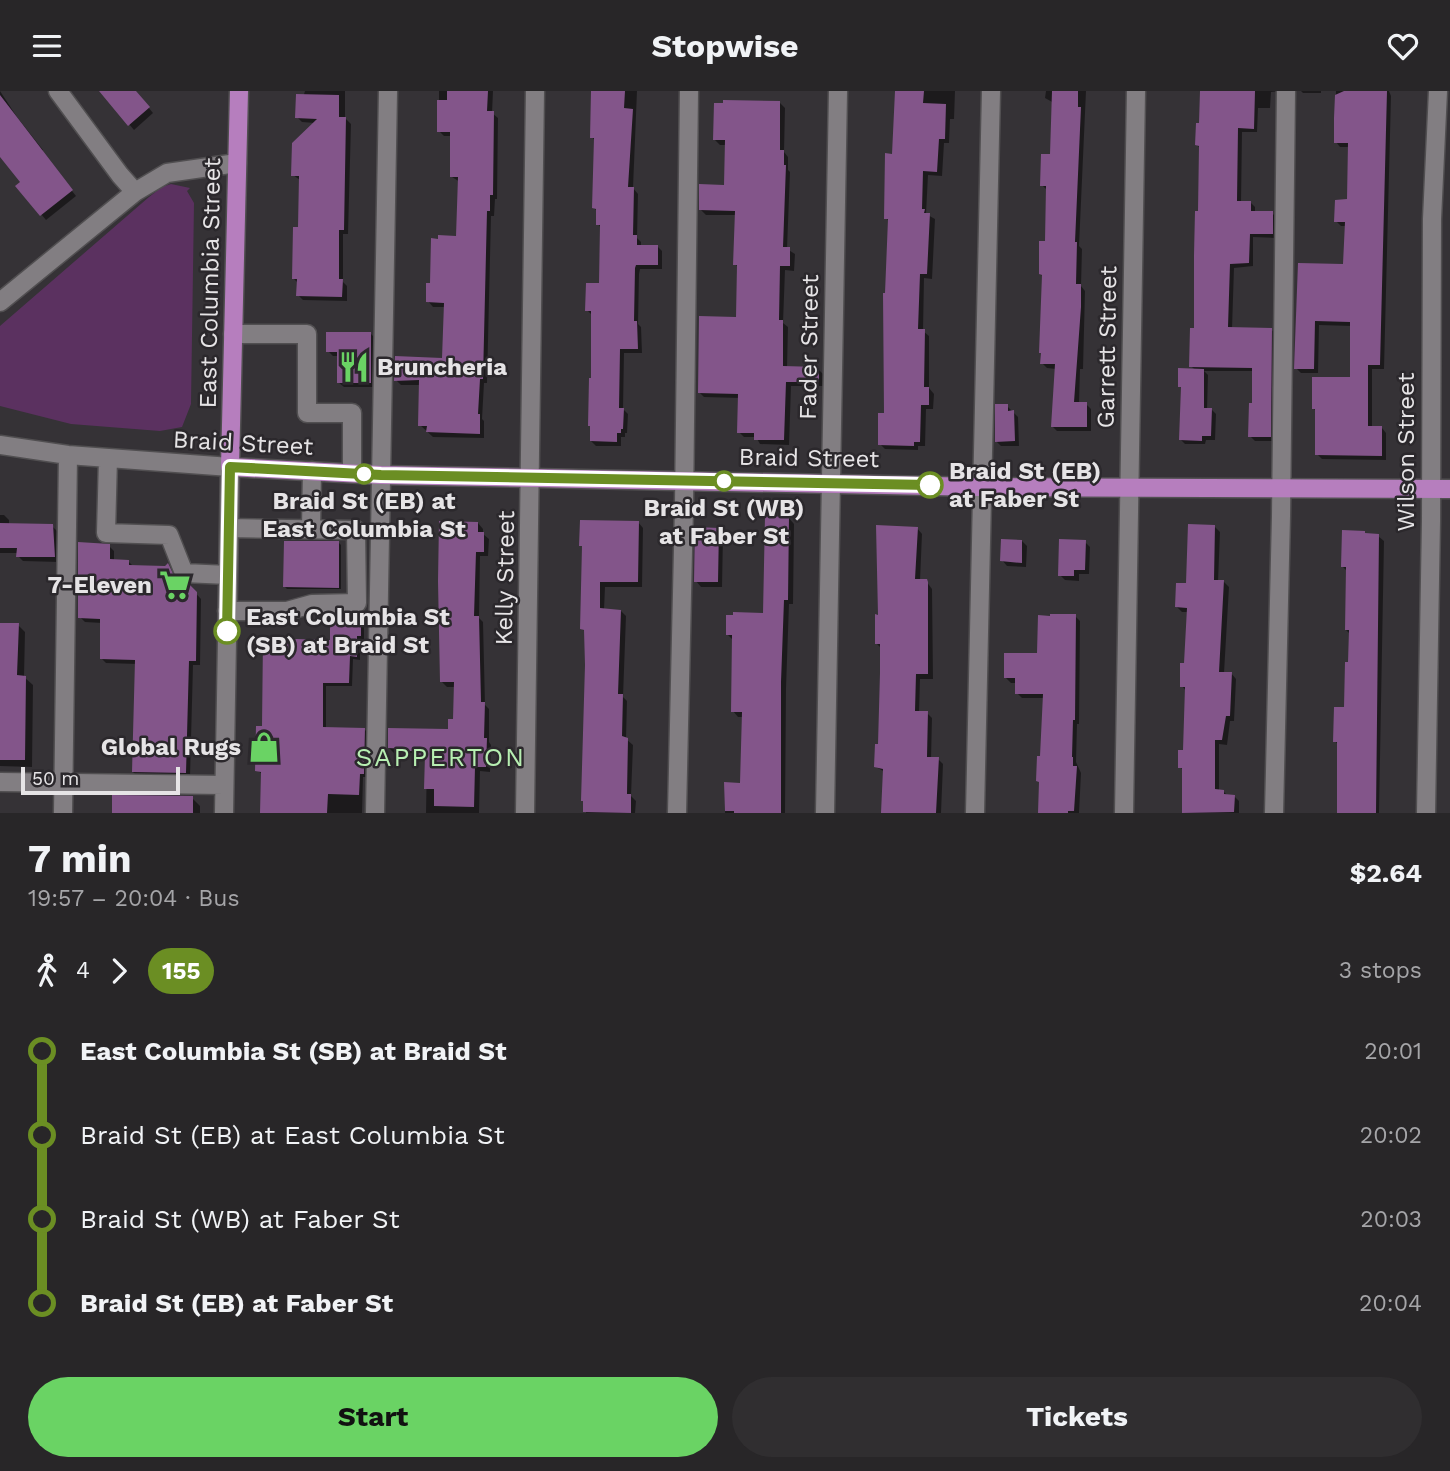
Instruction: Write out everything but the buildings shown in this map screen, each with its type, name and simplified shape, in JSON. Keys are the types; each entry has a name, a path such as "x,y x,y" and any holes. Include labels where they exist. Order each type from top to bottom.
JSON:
{"main road":[{"name":"East Columbia Street","path":"230,467 239,91"},
{"name":"Braid Street","path":"230,467 381,475 981,487 1450,489"}],"street":[{"path":"58,91 135,192"},
{"path":"375,813 388,91"},
{"name":"Kelly Street","path":"525,813 535,91"},
{"path":"677,813 689,91"},
{"name":"Fader Street","path":"825,813 838,91"},
{"path":"975,813 991,91"},
{"name":"Garrett Street","path":"1124,813 1136,91"},
{"path":"1274,813 1286,91"},
{"name":"Wilson Street","path":"1426,813 1432,219 1438,91"},
{"path":"0,302 135,192 167,173 237,163"},
{"path":"233,334 307,334 307,413 352,413 352,473"},
{"name":"Braid Street","path":"0,445 108,459 230,467"},
{"path":"63,813 68,455"},
{"path":"108,459 106,533 169,535 184,573 228,575"},
{"name":"East Columbia Street","path":"223,813 230,467"},
{"path":"311,529 313,471"},
{"path":"227,611 287,611 312,604 357,603 356,530 229,528"},
{"path":"0,782 224,785"}],"shaded area":[{"path":"171,184 190,188 187,191 194,203 191,404 182,427 160,431 71,424 0,406 0,326 149,197"}],"bus line":[{"name":"155","path":"227,631 230,467 381,475 930,485"}],"place":[{"name":"Bruncheria","path":"354,367"},
{"name":"Braid St (EB) at East Columbia St","path":"364,474"},
{"name":"Braid St (WB) at Faber St","path":"724,481"},
{"name":"Braid St (EB) at Faber St","path":"930,485"},
{"name":"7-Eleven","path":"175,585"},
{"name":"East Columbia St (SB) at Braid St","path":"227,631"},
{"name":"Global Rugs","path":"264,747"}],"district":[{"name":"SAPPERTON","path":"441,757"}]}
